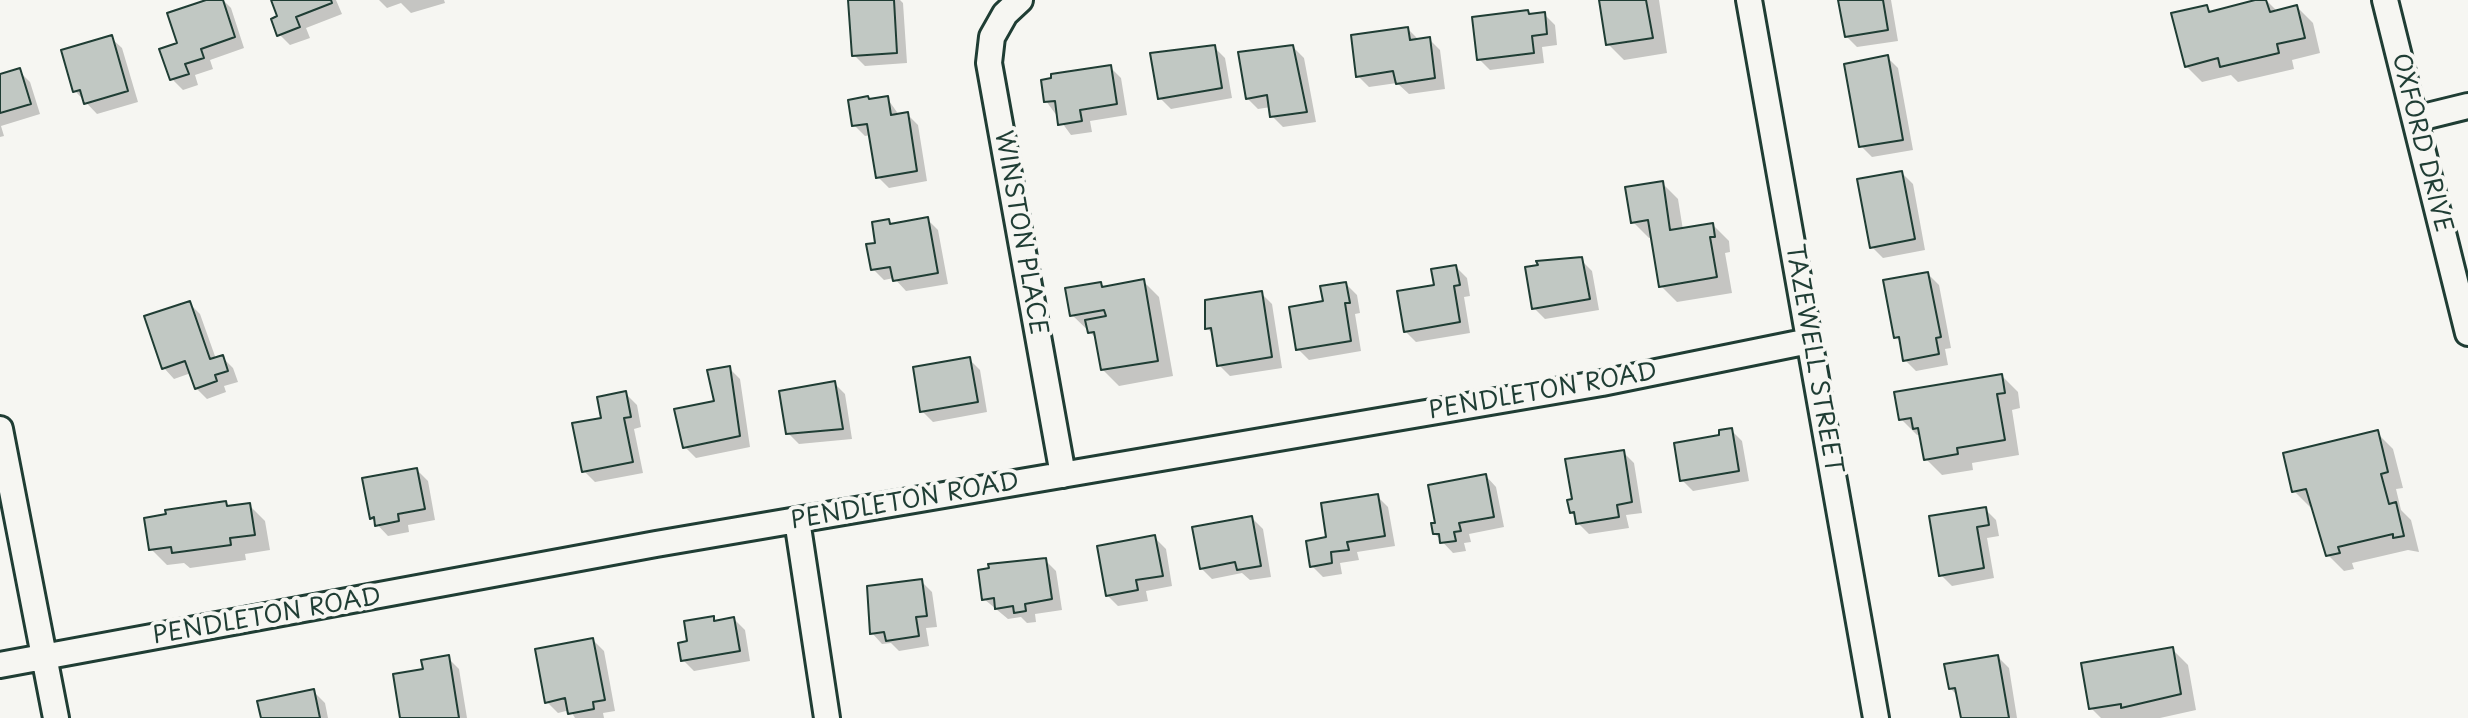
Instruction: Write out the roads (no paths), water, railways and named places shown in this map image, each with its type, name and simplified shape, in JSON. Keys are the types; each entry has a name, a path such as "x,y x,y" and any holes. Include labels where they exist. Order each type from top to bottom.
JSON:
{"street":[{"name":"WINSTON PLACE","path":"1020,0 1005,14 992,37 989,63 1063,475"},
{"name":"TAZEWELL STREET","path":"1749,0 1876,718"},
{"name":"OXFORD DRIVE","path":"2385,0 2468,333"},
{"path":"2415,119 2468,106"},
{"name":"PENDLETON ROAD","path":"0,665 797,520 1602,383 1809,341"},
{"path":"0,429 56,718"},
{"path":"797,520 827,718"}]}
